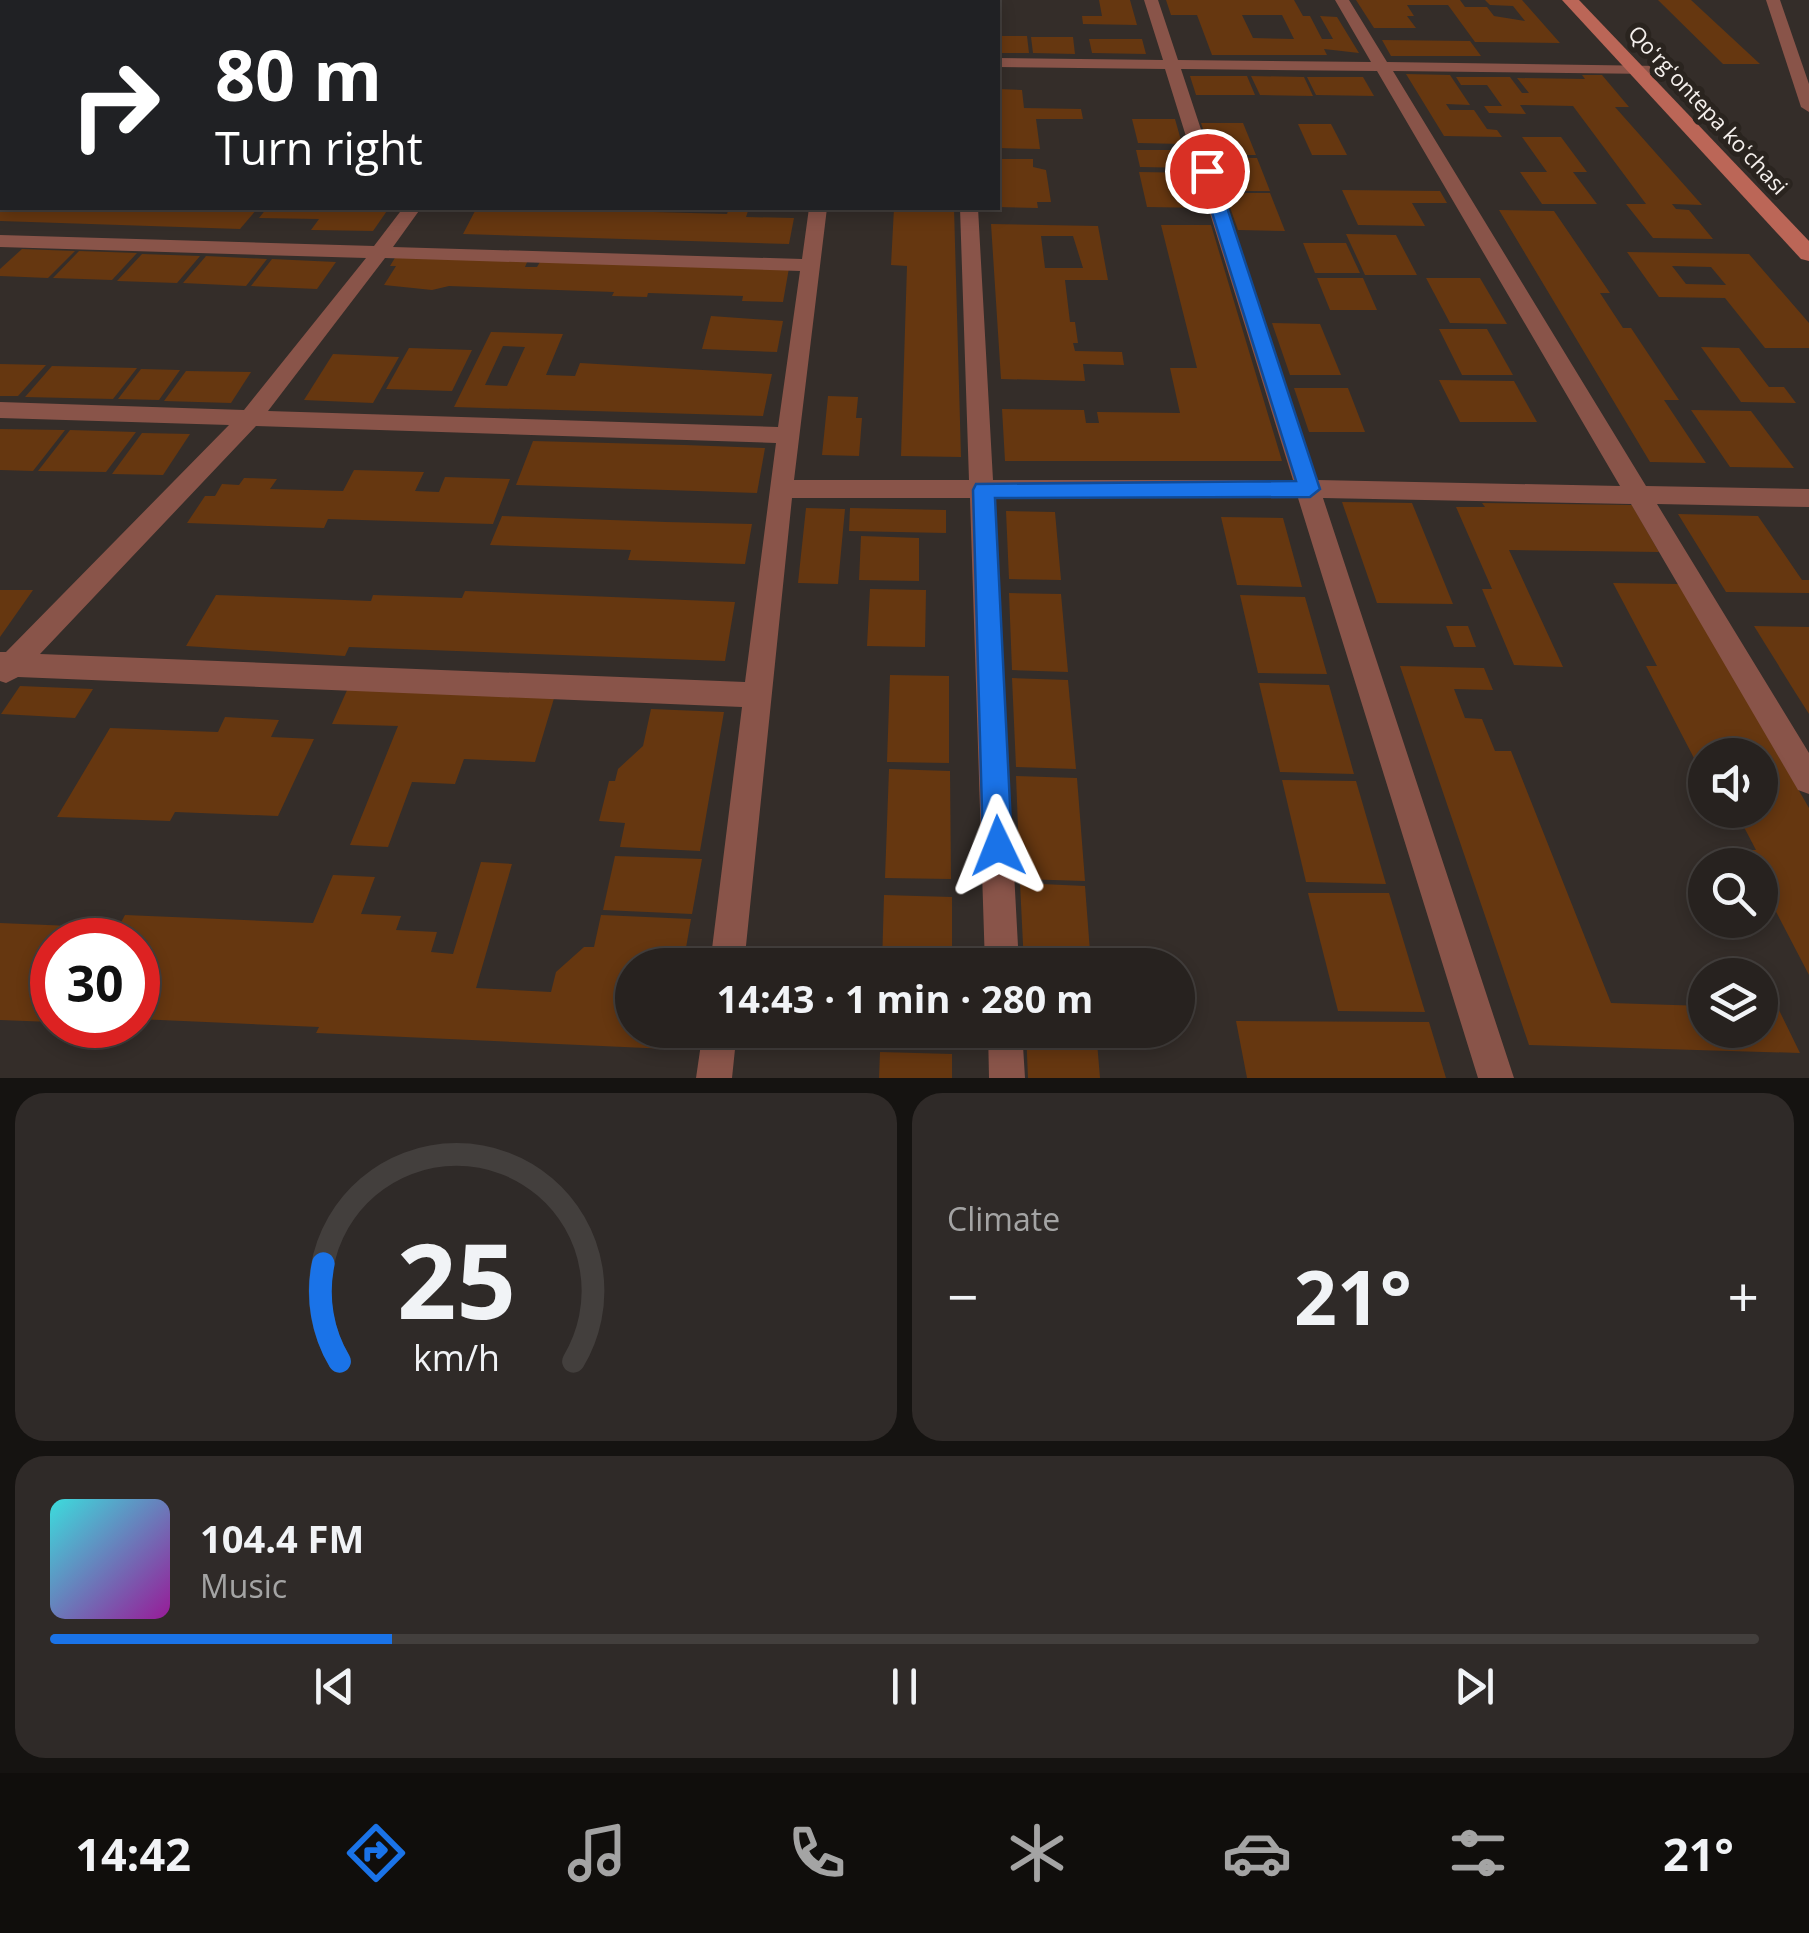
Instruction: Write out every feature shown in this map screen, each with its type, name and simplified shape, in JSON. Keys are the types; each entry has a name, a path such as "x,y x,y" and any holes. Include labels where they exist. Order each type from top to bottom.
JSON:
{"main road":[{"name":"Qoʻrgʻontepa koʻchasi","path":"1570,0 1809,228"},
{"name":"Qoʻrgʻontepa koʻchasi","path":"1589,0 1809,254"}],"street":[{"path":"1152,0 1496,1078"},
{"path":"1342,0 1809,780"},
{"path":"1772,0 1809,107"},
{"path":"1000,63 1645,69"},
{"path":"4,669 250,418 325,327 410,210"},
{"path":"729,948 780,489 818,210"},
{"path":"969,210 1001,948"},
{"path":"0,241 809,265"},
{"path":"0,410 787,435"},
{"path":"780,489 1310,489 1809,498"},
{"path":"4,669 758,695"},
{"path":"714,1078 718,1048"},
{"path":"1006,1048 1007,1078"}],"building":[{"path":"1099,0 1130,0 1137,25 1083,24 1082,16 1102,16"},
{"path":"1166,0 1294,0 1303,16 1310,16 1322,39 1333,39 1320,16 1337,17 1359,53 1324,49 1327,55 1212,55 1197,15 1171,15","holes":["1242,15 1282,15 1294,39 1253,38"]},
{"path":"1356,0 1460,0 1465,7 1487,7 1494,16 1525,21 1513,6 1490,5 1485,0 1522,0 1560,43 1475,42 1448,5 1407,5 1414,16 1407,16 1416,28 1374,28"},
{"path":"1658,0 1691,0 1760,64 1723,64"},
{"path":"1000,36 1027,36 1029,53 1000,53"},
{"path":"1031,37 1073,37 1075,54 1033,53"},
{"path":"1089,39 1142,39 1146,54 1092,53"},
{"path":"1382,40 1470,41 1481,56 1391,56"},
{"path":"1406,74 1450,75 1470,105 1446,104 1450,110 1474,110 1487,129 1497,130 1502,137 1444,136"},
{"path":"1582,75 1602,75 1629,107 1615,107 1702,205 1672,204 1676,209 1689,210 1713,239 1653,238 1626,204 1646,204 1573,106 1520,105 1526,114 1489,113 1484,106 1502,106 1487,85 1461,85 1456,77 1510,77 1522,93 1529,93 1517,78 1585,79"},
{"path":"1190,76 1247,76 1255,95 1196,95"},
{"path":"1251,76 1304,77 1313,96 1260,95"},
{"path":"1307,77 1363,77 1374,96 1316,95"},
{"path":"1000,89 1022,90 1024,108 1081,109 1083,119 1036,119 1040,149 1000,148"},
{"path":"1132,119 1175,119 1182,144 1138,143"},
{"path":"1201,123 1243,123 1256,155 1212,155"},
{"path":"1298,124 1331,124 1347,155 1312,155"},
{"path":"1522,137 1561,137 1587,172 1573,172 1597,204 1542,204 1520,172 1547,172"},
{"path":"1136,150 1188,150 1194,168 1140,167"},
{"path":"1213,157 1257,158 1270,191 1224,191"},
{"path":"1000,159 1033,159 1033,167 1046,170 1051,202 1037,202 1038,208 1000,207"},
{"path":"1139,172 1199,173 1209,208 1147,207"},
{"path":"1342,190 1440,191 1447,203 1412,203 1425,226 1358,225"},
{"path":"1225,193 1270,193 1285,231 1238,230"},
{"path":"0,210 256,210 240,229 0,221"},
{"path":"265,210 388,210 373,231 311,230 319,219 259,218"},
{"path":"728,210 748,210 746,217 794,218 789,244 463,234 475,211 727,214"},
{"path":"894,210 954,210 961,457 901,456 907,266 891,265"},
{"path":"1499,210 1554,211 1610,293 1600,293 1623,328 1631,328 1679,400 1664,400 1706,463 1650,462"},
{"path":"991,224 1098,226 1108,280 1065,280 1070,322 1075,322 1078,343 1073,343 1075,351 1122,352 1124,365 1083,364 1085,381 1001,379","holes":["1041,236 1073,236 1083,268 1045,268"]},
{"path":"1161,225 1211,225 1282,461 1005,461 1002,409 1084,410 1086,423 1099,423 1097,412 1180,413 1170,368 1197,368"},
{"path":"1346,234 1396,235 1417,275 1365,275"},
{"path":"1303,243 1346,243 1360,273 1315,273"},
{"path":"22,249 75,251 48,278 0,276 0,269"},
{"path":"79,251 137,253 112,280 53,278"},
{"path":"1627,252 1749,254 1809,323 1809,348 1765,348 1725,298 1659,297","holes":["1672,266 1711,267 1726,285 1686,284"]},
{"path":"142,254 200,256 177,283 117,281"},
{"path":"206,256 267,259 246,286 183,283"},
{"path":"396,256 528,260 525,267 537,267 541,260 789,268 783,302 742,301 743,296 612,296 614,292 449,286 432,290 384,285 396,266 390,266"},
{"path":"272,259 336,262 317,289 251,286"},
{"path":"1317,278 1363,278 1377,310 1330,310"},
{"path":"1426,278 1480,278 1507,324 1450,323"},
{"path":"711,316 783,321 777,352 702,349"},
{"path":"1272,323 1320,324 1341,375 1290,375"},
{"path":"1439,329 1487,329 1513,375 1462,375"},
{"path":"491,332 563,334 546,375 575,376 580,363 772,374 763,416 454,407","holes":["503,346 525,347 507,386 485,385"]},
{"path":"1701,347 1739,348 1769,387 1784,387 1796,403 1741,402"},
{"path":"409,348 472,350 452,391 386,389"},
{"path":"333,354 399,357 373,403 304,400"},
{"path":"0,364 46,365 18,396 0,396"},
{"path":"52,366 137,368 113,399 25,397"},
{"path":"141,369 180,370 159,400 118,399"},
{"path":"186,371 251,372 231,403 164,401"},
{"path":"1439,380 1514,381 1537,422 1460,422"},
{"path":"1294,388 1348,388 1365,432 1309,432"},
{"path":"828,396 858,397 856,418 862,418 859,456 822,455"},
{"path":"1691,410 1751,411 1794,468 1730,467"},
{"path":"0,429 65,430 33,471 0,470"},
{"path":"70,430 136,432 106,472 38,471"},
{"path":"142,433 190,434 163,475 112,474"},
{"path":"533,441 765,448 757,493 516,485"},
{"path":"354,470 424,472 415,491 439,492 445,477 510,479 493,524 328,519 324,528 187,523 205,496 215,496 222,484 239,485 244,478 277,479 270,489 343,491"},
{"path":"1342,502 1412,503 1453,604 1377,603"},
{"path":"1482,503 1632,505 1659,552 1509,550 1563,667 1514,665 1482,589 1492,589 1456,507 1485,507"},
{"path":"806,508 845,509 838,584 798,583"},
{"path":"850,508 946,510 946,533 849,531"},
{"path":"1006,511 1055,512 1061,580 1009,579"},
{"path":"1678,514 1758,516 1802,580 1809,580 1809,593 1726,592"},
{"path":"502,516 752,524 745,564 628,560 631,550 490,545"},
{"path":"1221,517 1283,518 1302,587 1237,585"},
{"path":"861,536 919,538 919,581 859,580"},
{"path":"1613,583 1679,584 1768,738 1688,738 1688,747 1646,666 1657,666"},
{"path":"870,589 926,590 925,647 867,646"},
{"path":"0,590 33,590 0,637"},
{"path":"465,591 735,602 725,661 349,647 345,656 186,646 216,595 371,601 373,595 462,598"},
{"path":"1009,593 1061,594 1068,672 1012,670"},
{"path":"1240,595 1305,597 1327,674 1258,673"},
{"path":"1446,626 1468,626 1476,647 1454,647"},
{"path":"1754,626 1809,627 1809,714 1795,692"},
{"path":"1400,666 1484,668 1493,690 1454,689 1465,718 1482,719 1495,751 1511,751 1611,1003 1688,1005 1688,1048 1778,1048 1778,1008 1800,1053 1529,1045"},
{"path":"890,675 949,676 949,763 887,762"},
{"path":"1012,678 1068,680 1076,769 1016,767"},
{"path":"1259,683 1329,685 1354,774 1280,772"},
{"path":"20,686 93,689 75,718 1,714"},
{"path":"348,688 555,695 535,762 464,759 455,784 412,782 388,847 350,845 398,726 332,724"},
{"path":"651,709 724,712 700,851 620,847 625,823 599,821 609,781 615,781 618,769 643,746"},
{"path":"225,717 279,720 271,737 314,739 278,816 175,812 170,821 57,817 110,728 218,732"},
{"path":"1778,755 1809,808 1809,975 1778,916 1778,848 1755,848 1744,828 1778,828"},
{"path":"889,769 950,771 951,879 885,878"},
{"path":"1016,776 1077,778 1085,881 1020,879"},
{"path":"1282,780 1356,781 1386,884 1306,882"},
{"path":"615,856 702,859 692,914 603,910"},
{"path":"481,862 512,864 476,988 551,992 556,972 584,947 594,947 601,915 691,919 686,948 615,948 615,1047 316,1033 319,1027 160,1020 160,918 123,918 125,915 313,923 333,875 375,877 361,914 401,916 396,930 437,932 431,952 453,954"},
{"path":"1020,883 1085,886 1090,948 1023,948"},
{"path":"1308,893 1389,893 1425,1012 1338,1011"},
{"path":"884,895 952,897 952,948 882,948"},
{"path":"0,923 30,924 30,1021 0,1020"},
{"path":"1236,1021 1429,1022 1446,1078 1247,1078"},
{"path":"1027,1048 1098,1048 1100,1078 1028,1078"},
{"path":"880,1052 952,1054 952,1078 879,1078"}],"route":[{"path":"998,846 984,490 1310,489 1207,171"}]}
